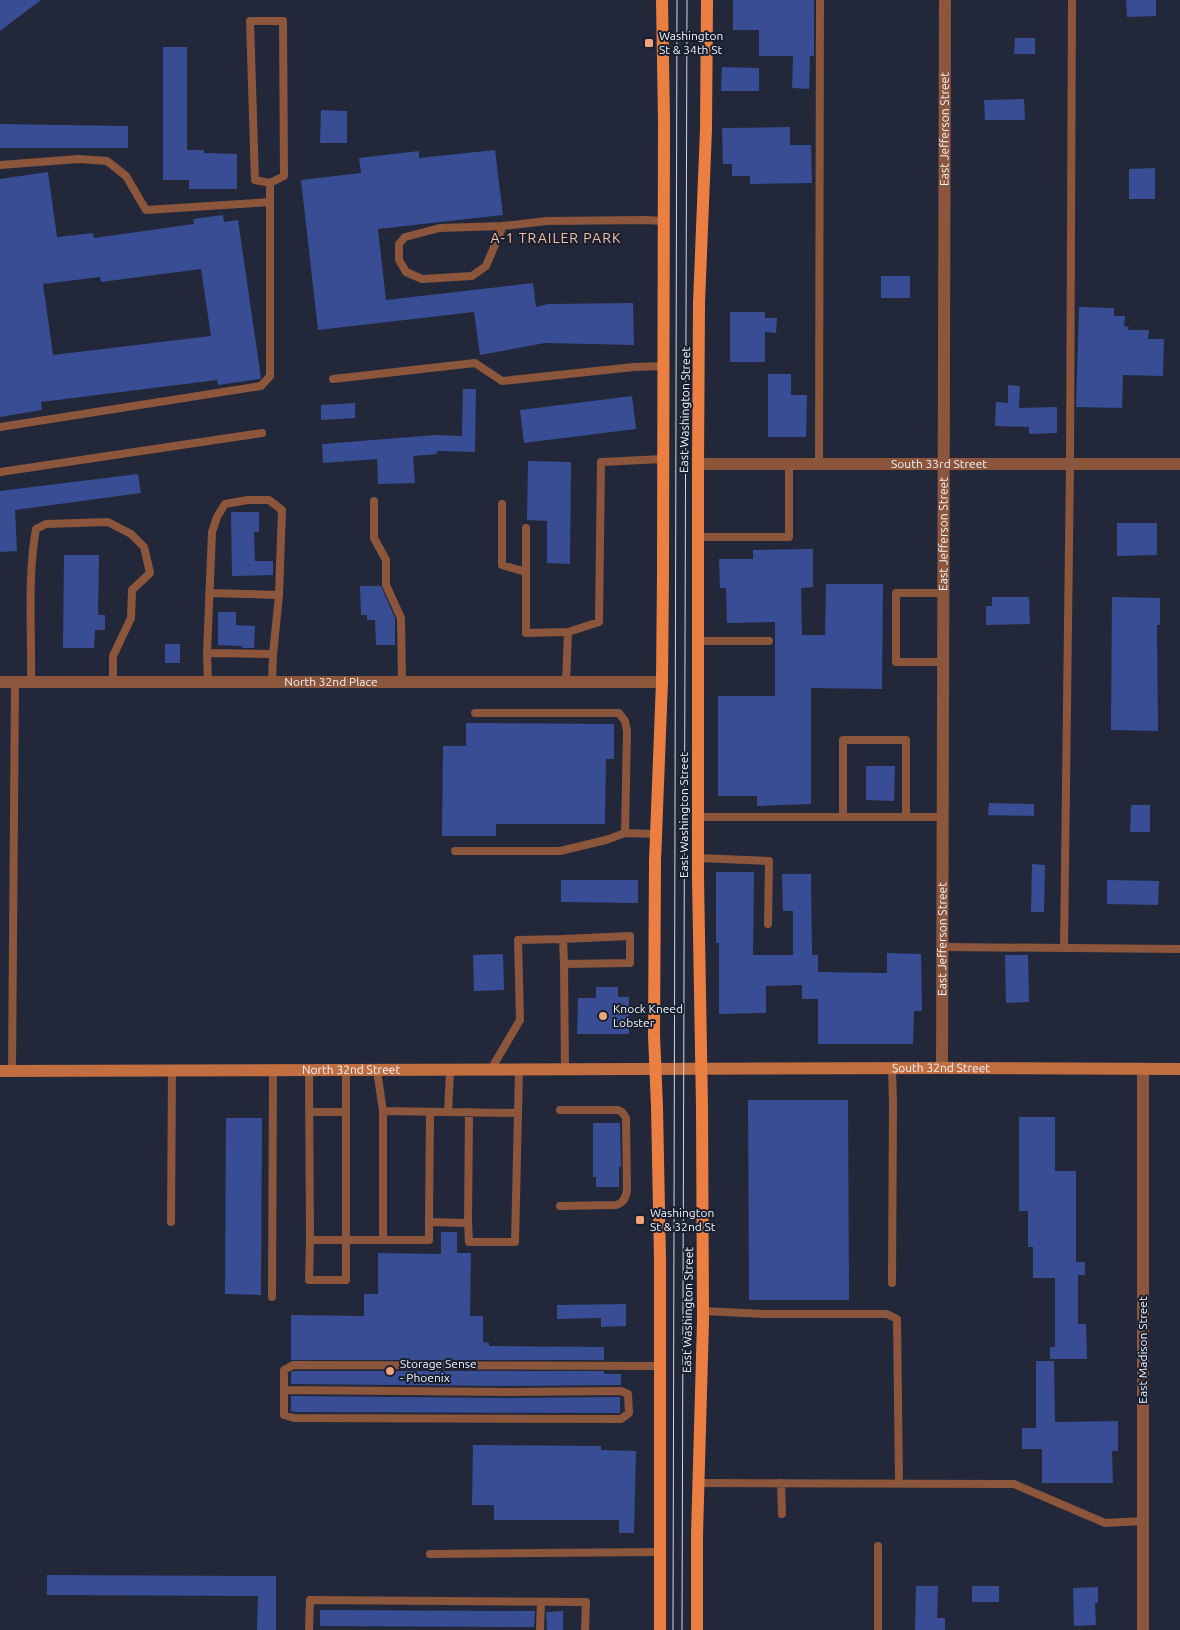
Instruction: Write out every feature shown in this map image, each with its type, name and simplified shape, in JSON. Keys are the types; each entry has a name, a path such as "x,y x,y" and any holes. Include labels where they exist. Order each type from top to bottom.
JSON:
{"main road":[{"name":"East Washington Street","path":"660,1630 660,1366 654,1035 656,834 662,682 664,221 662,0"},
{"name":"East Washington Street","path":"696,1630 703,1311 702,1069 698,858 699,303 706,128 707,0"},
{"name":"South 32nd Street","path":"702,1069 942,1068 1180,1070"},
{"name":"North 32nd Street","path":"6,1072 702,1069"}],"street":[{"name":"East Jefferson Street","path":"942,1068 945,0"},
{"name":"South 33rd Street","path":"698,464 1180,464"},
{"name":"North 32nd Place","path":"0,682 662,682"},
{"name":"East Madison Street","path":"1143,1070 1143,1630"}],"lane":[{"path":"819,464 820,0"},
{"path":"1064,948 1070,464 1072,0"},
{"path":"250,21 284,21 284,176 270,183 255,180 250,21"},
{"path":"0,165 79,159 107,161 126,176 146,210 270,202"},
{"path":"0,427 261,386 270,376 270,183"},
{"path":"503,226 486,266 472,276 422,279 406,272 400,260 400,244 405,237 440,228 503,226 547,221 664,221"},
{"path":"333,378 475,363 502,381 634,366 663,366"},
{"path":"0,472 262,433"},
{"path":"526,528 526,633 568,632 599,622 601,462 663,459"},
{"path":"698,537 789,537 789,464"},
{"path":"208,682 212,532 217,517 225,504 248,500 269,500 282,510 279,596 272,682"},
{"path":"374,501 374,538 386,560 386,585 401,618 402,682"},
{"path":"502,504 502,565 526,572"},
{"path":"31,682 32,571 36,529 46,524 108,522 131,534 144,547 150,573 132,590 131,618 113,656 113,682"},
{"path":"210,593 279,596"},
{"path":"943,662 896,662 896,593 944,593"},
{"path":"566,682 568,632"},
{"path":"698,641 769,641"},
{"path":"208,653 273,654"},
{"path":"6,1072 15,682"},
{"path":"475,713 619,713 625,722 626,731 625,834"},
{"path":"843,817 843,740 906,740 906,817"},
{"path":"698,816 943,817"},
{"path":"455,851 560,851 625,834 656,834"},
{"path":"698,858 769,860 768,924"},
{"path":"490,1071 520,1020 518,940 630,936 630,963 564,964"},
{"path":"562,939 565,1070"},
{"path":"942,948 1180,949"},
{"path":"892,1069 892,1283"},
{"path":"171,1222 172,1071"},
{"path":"272,1297 273,1071"},
{"path":"309,1071 309,1280 346,1280 346,1071"},
{"path":"377,1071 383,1111 383,1240"},
{"path":"448,1112 450,1071"},
{"path":"469,1112 469,1242 515,1242 519,1071"},
{"path":"560,1110 618,1110 622,1112 626,1118 627,1192 621,1204 560,1206"},
{"path":"383,1111 518,1113"},
{"path":"309,1112 346,1112"},
{"path":"310,1240 429,1240 430,1112"},
{"path":"429,1222 468,1223"},
{"path":"703,1311 764,1314 887,1314 897,1319 899,1483"},
{"path":"284,1390 621,1391 628,1394 629,1413 621,1419 294,1418 284,1415 284,1390 284,1370 293,1365 660,1366"},
{"path":"698,1483 1014,1484 1105,1523 1143,1521"},
{"path":"781,1483 782,1514"},
{"path":"878,1546 878,1630"},
{"path":"430,1554 660,1552"},
{"path":"309,1630 310,1600 586,1602 585,1630"},
{"path":"540,1602 540,1630"}],"building":[{"path":"0,0 41,0 0,31"},
{"path":"733,0 814,0 814,56 810,56 809,89 792,88 793,56 759,56 759,30 733,30"},
{"path":"1126,0 1156,0 1156,16 1127,17"},
{"path":"1015,38 1035,38 1035,54 1014,54"},
{"path":"163,47 187,47 187,150 204,150 204,153 237,154 237,189 189,189 189,180 163,180"},
{"path":"722,67 759,68 759,91 721,91"},
{"path":"1024,99 1025,120 985,120 984,100"},
{"path":"321,110 347,111 347,143 320,143"},
{"path":"0,124 128,126 128,148 0,148"},
{"path":"790,127 790,145 811,145 812,183 750,184 750,176 732,176 732,164 723,164 722,128"},
{"path":"495,150 503,215 378,229 386,300 533,283 536,307 548,304 633,303 634,345 545,343 480,355 474,312 318,330 301,180 361,173 359,158 419,151 419,158"},
{"path":"1155,168 1155,199 1129,199 1129,169"},
{"path":"48,172 57,237 93,233 94,238 194,224 193,219 223,215 224,222 238,220 261,378 218,385 217,380 41,402 42,410 0,417 0,179","holes":["201,269 211,336 53,355 43,284 100,277 101,282"]},
{"path":"881,276 910,276 910,298 881,298"},
{"path":"1079,307 1114,308 1114,316 1125,316 1124,326 1129,327 1128,330 1149,330 1148,339 1164,339 1163,376 1123,375 1122,408 1076,407"},
{"path":"730,312 765,312 765,318 777,318 776,333 765,332 765,362 730,362"},
{"path":"768,374 791,374 791,395 807,395 806,437 768,437"},
{"path":"1008,385 1020,386 1019,408 1057,407 1057,433 1029,434 1029,427 995,426 996,402 1008,403"},
{"path":"463,389 476,389 475,452 437,451 437,454 413,456 415,483 378,484 377,459 323,463 322,444 436,435 462,436"},
{"path":"632,396 636,429 524,443 520,410"},
{"path":"355,403 355,418 321,420 321,405"},
{"path":"528,461 571,462 570,564 547,563 547,521 527,520"},
{"path":"138,474 141,493 15,510 17,551 0,552 0,491"},
{"path":"231,512 259,512 259,532 254,532 255,561 273,561 273,575 232,576"},
{"path":"1117,523 1157,523 1157,555 1117,556"},
{"path":"813,549 813,587 801,588 802,635 825,635 826,584 883,584 882,689 811,688 811,804 757,806 757,796 718,796 718,696 775,696 775,622 727,623 726,588 720,588 719,559 753,559 753,550"},
{"path":"64,555 99,555 98,615 105,615 105,630 95,630 94,648 63,648"},
{"path":"360,586 381,586 395,618 395,645 376,645 375,620 367,620 367,615 361,615"},
{"path":"992,597 1029,597 1030,624 986,625 986,606 992,606"},
{"path":"1112,597 1160,598 1160,625 1157,625 1158,731 1111,730"},
{"path":"218,612 236,612 236,625 255,626 254,648 218,645"},
{"path":"165,644 180,644 180,663 165,663"},
{"path":"466,723 614,724 614,759 606,759 605,824 496,824 496,836 442,836 443,746 466,746"},
{"path":"866,766 895,766 894,801 866,800"},
{"path":"989,803 1034,804 1034,816 988,815"},
{"path":"1131,805 1150,805 1150,832 1130,832"},
{"path":"1032,864 1045,865 1044,912 1031,912"},
{"path":"716,872 754,872 753,955 793,955 793,911 783,911 782,874 811,874 812,955 818,955 818,972 887,973 887,953 921,954 922,1011 914,1011 913,1044 818,1044 818,999 802,999 802,985 766,986 766,1013 719,1014"},
{"path":"561,880 638,880 638,903 561,902"},
{"path":"1107,880 1159,881 1158,905 1107,904"},
{"path":"503,954 504,990 474,991 473,955"},
{"path":"1005,955 1028,955 1029,1002 1006,1003"},
{"name":"Knock Kneed Lobster","path":"596,987 618,987 618,997 629,997 629,1034 577,1034 578,998 596,998"},
{"path":"748,1100 848,1100 849,1300 749,1300"},
{"path":"1019,1117 1055,1117 1055,1171 1076,1171 1076,1262 1085,1262 1085,1275 1078,1275 1078,1324 1086,1324 1087,1359 1050,1359 1050,1347 1055,1347 1055,1278 1033,1278 1033,1247 1028,1247 1028,1211 1019,1211"},
{"path":"226,1118 262,1118 261,1295 225,1294"},
{"path":"593,1123 620,1123 621,1167 619,1167 619,1187 596,1187 596,1177 593,1177"},
{"path":"441,1232 457,1232 457,1253 471,1253 470,1316 483,1316 483,1342 489,1343 489,1346 604,1347 604,1360 291,1360 291,1315 364,1316 364,1294 378,1294 378,1253 441,1254"},
{"path":"626,1304 626,1326 601,1327 601,1318 557,1319 557,1305"},
{"path":"1036,1361 1054,1361 1055,1422 1118,1421 1118,1451 1112,1451 1113,1483 1042,1483 1042,1449 1022,1449 1022,1428 1036,1428"},
{"path":"604,1371 604,1374 621,1374 621,1385 291,1384 291,1372"},
{"path":"291,1396 620,1397 620,1413 295,1412 291,1411"},
{"path":"473,1445 601,1446 601,1450 636,1451 634,1533 619,1533 619,1520 494,1520 494,1505 472,1505"},
{"path":"47,1575 276,1576 276,1630 257,1630 258,1596 47,1595"},
{"path":"916,1586 938,1586 937,1618 945,1618 945,1630 915,1630"},
{"path":"972,1586 999,1586 999,1602 972,1602"},
{"path":"1098,1587 1098,1603 1095,1603 1096,1625 1074,1626 1073,1588"},
{"path":"320,1610 535,1611 534,1627 320,1626"},
{"path":"563,1611 563,1630 547,1630 546,1612"}],"tram line":[{"path":"673,1630 677,0"},
{"path":"682,1630 687,0"}],"place":[{"name":"Washington St & 34th St","path":"649,43"},
{"name":"Knock Kneed Lobster","path":"603,1016"},
{"name":"Washington St & 32nd St","path":"640,1220"},
{"name":"Storage Sense - Phoenix","path":"390,1371"}],"district":[{"name":"A-1 TRAILER PARK","path":"556,238"}]}
